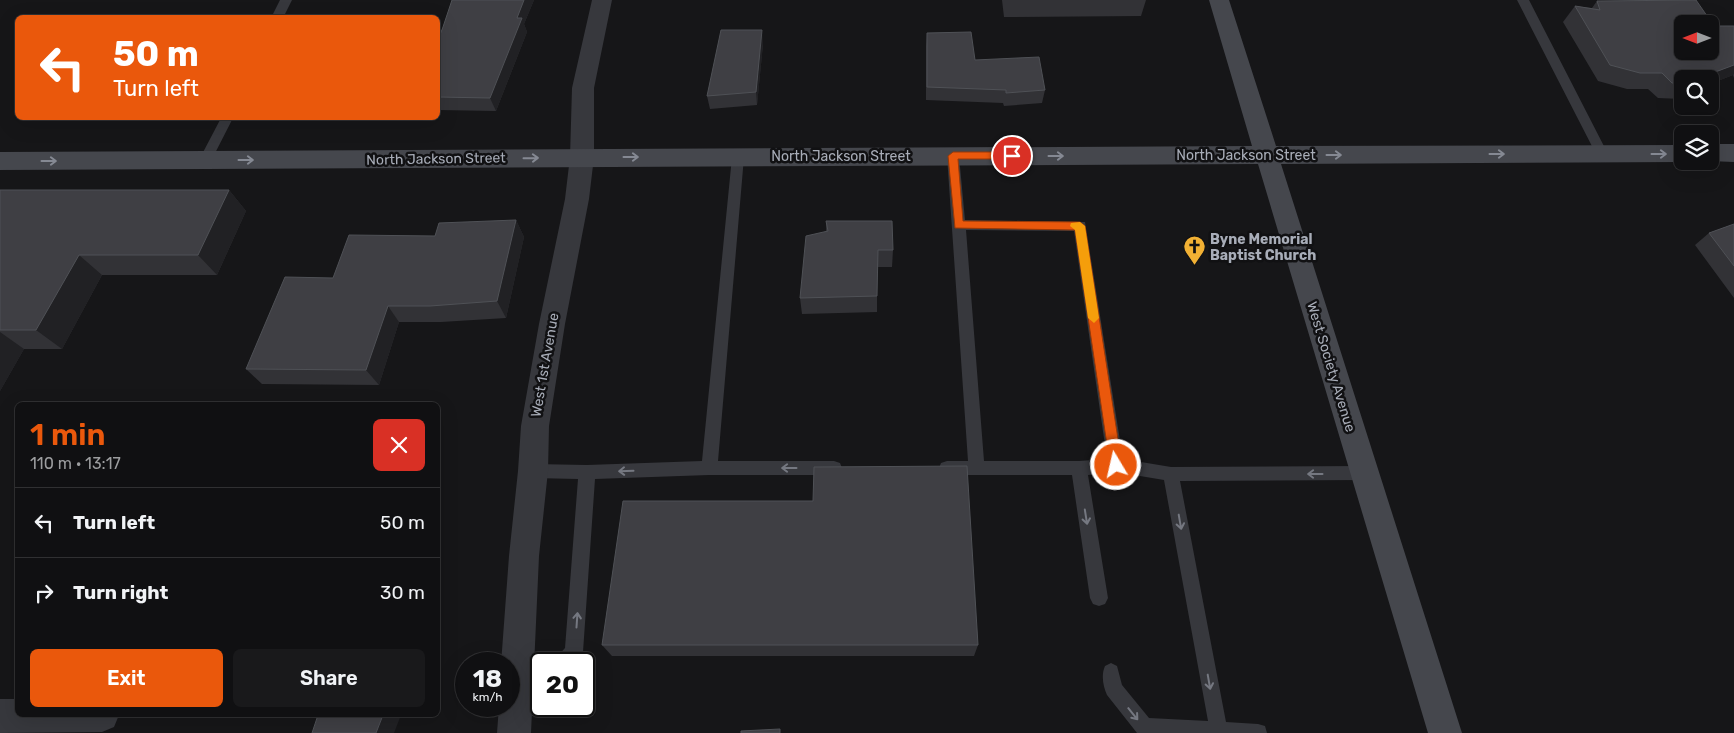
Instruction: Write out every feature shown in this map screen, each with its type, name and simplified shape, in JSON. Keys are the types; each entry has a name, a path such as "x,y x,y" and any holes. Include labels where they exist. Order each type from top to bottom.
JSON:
{"street":[{"name":"West 1st Avenue","path":"515,720 524,556 533,471 535,426 552,324 577,199 582,157 584,88 602,0"},
{"name":"West Society Avenue","path":"1220,0 1445,733"},
{"name":"North Jackson Street","path":"0,161 738,156 1674,153"},
{"path":"1719,153 1734,153"},
{"path":"0,716 15,716"}],"lane":[{"path":"278,15 286,0"},
{"path":"1523,0 1602,154"},
{"path":"205,160 226,120"},
{"path":"709,468 738,156"},
{"path":"953,156 978,468"},
{"path":"958,225 1080,226 1116,465"},
{"path":"928,468 1079,468 1116,465 1172,474 1364,473"},
{"path":"533,471 587,472 709,468 848,468"},
{"path":"1079,468 1099,598"},
{"path":"574,652 587,472"},
{"path":"1172,474 1219,732"},
{"path":"1111,672 1113,689 1144,727 1258,733"},
{"path":"515,720 530,699"}],"building":[{"path":"452,0 524,0 517,18 522,18 490,98 440,97 440,35"},
{"path":"1696,0 1706,15 1674,15 1674,60 1719,60 1719,26 1734,26 1734,65 1719,71 1674,70 1674,83 1672,83 1662,73 1640,73 1610,65 1575,6 1600,10 1597,1"},
{"path":"721,30 762,30 756,92 707,96"},
{"path":"971,32 975,60 1039,57 1045,90 1006,93 1006,90 927,87 927,33"},
{"path":"0,190 229,190 198,255 79,255 36,330 0,330"},
{"path":"516,220 497,301 430,306 388,306 366,370 246,369 285,277 333,278 349,235 435,236 439,223"},
{"path":"826,221 892,221 893,250 878,250 877,296 800,298 806,236 828,231"},
{"path":"1734,224 1734,266 1709,233"},
{"path":"967,466 978,645 602,645 623,501 813,501 814,467"},
{"path":"317,717 382,717 376,733 312,733"},
{"path":"780,729 780,733 741,733 741,731"}],"slow traffic":[{"path":"1075,226 1080,226 1094,318"}],"place":[{"name":"Byne Memorial Baptist Church","path":"1194,266"}],"route":[{"path":"1012,156 953,156 958,225 1080,226 1116,465"}]}
